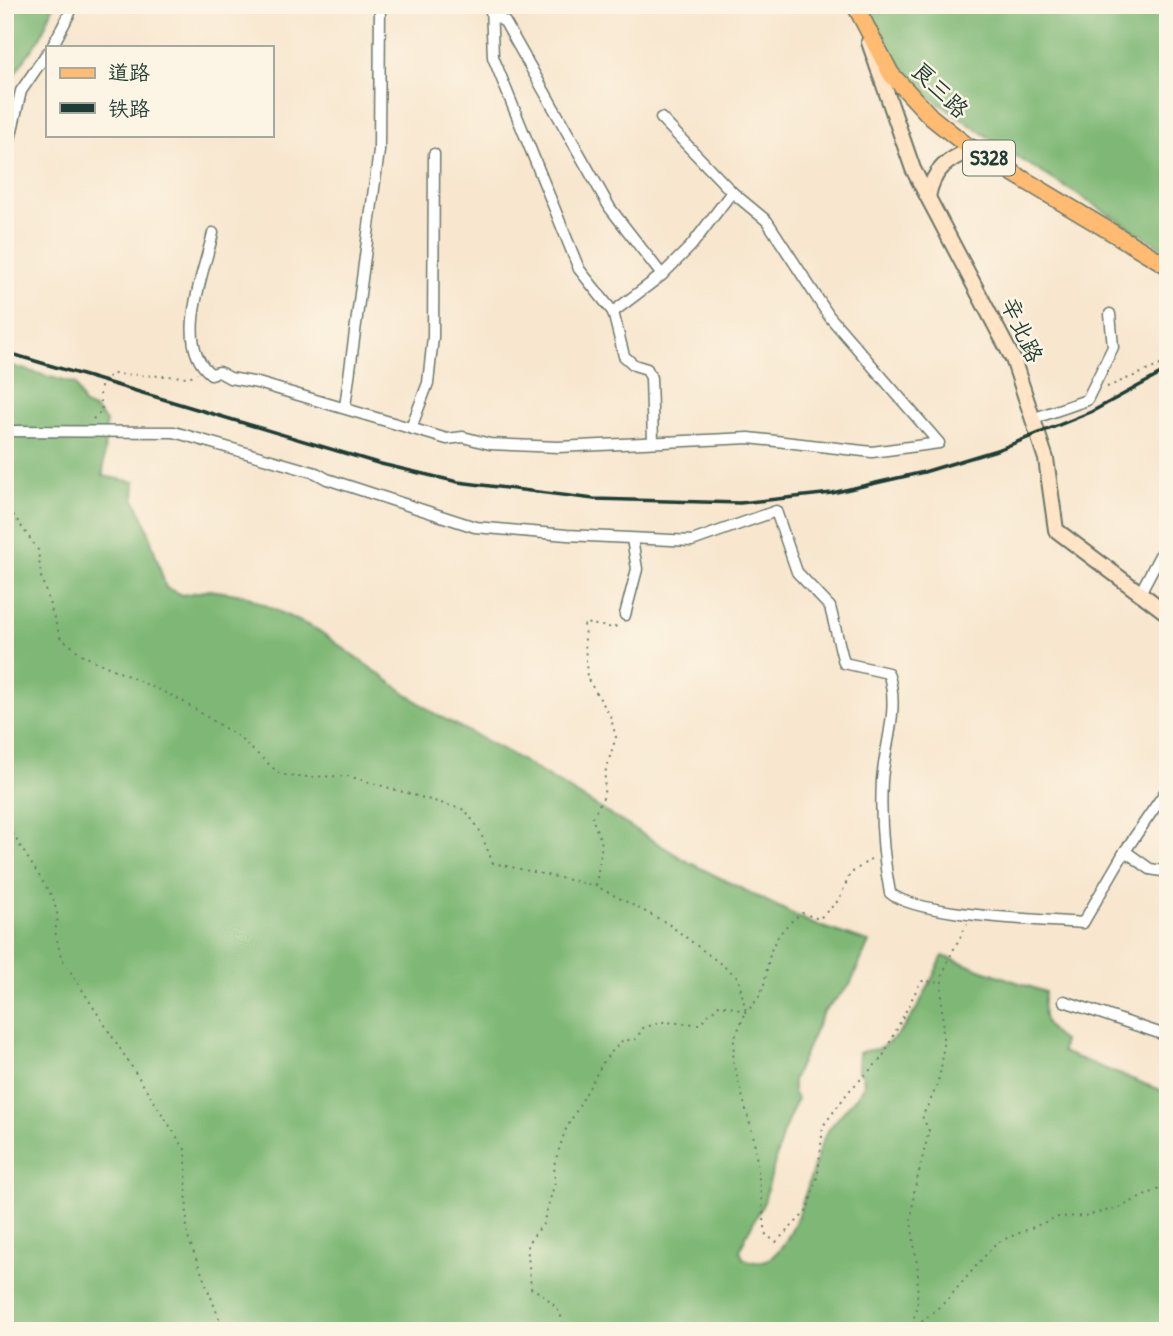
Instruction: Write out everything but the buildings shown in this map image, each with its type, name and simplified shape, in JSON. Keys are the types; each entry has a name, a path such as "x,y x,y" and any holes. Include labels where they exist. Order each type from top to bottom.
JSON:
{"main road":[{"name":"良三路","path":"855,5 865,30 891,74 912,100 973,149 1168,266"}],"street":[{"path":"52,46 74,5"},
{"path":"345,407 379,151 380,5"},
{"path":"492,10 505,22 610,208 663,275"},
{"path":"492,10 493,57 579,270 613,312 624,356 634,365 647,369 651,378 653,441"},
{"name":"辛北路","path":"865,30 900,135 928,197 1013,359 1035,418 1049,473 1056,530 1168,614"},
{"path":"5,161 21,91 46,54"},
{"path":"213,233 191,330 192,350 204,369 211,374 219,372 230,378 345,407 447,439 463,437 490,444 558,447 749,438 872,452 939,443 829,316 767,221 732,192 661,118"},
{"path":"928,197 932,178 939,168 973,149"},
{"path":"411,428 428,383 433,337 434,154"},
{"path":"613,312 663,275 691,246 732,192"},
{"path":"1035,418 1087,400 1093,392 1113,347 1110,314"},
{"path":"5,431 174,432 316,472 327,479 475,527 692,541 776,511 797,572 830,607 844,663 888,673 893,686 893,713 882,779 882,842 890,893 896,899 972,913 1083,923 1125,852 1168,788"},
{"path":"625,615 637,569 632,539"},
{"path":"1140,593 1168,540"},
{"path":"1125,852 1150,869 1168,872"},
{"path":"1063,1001 1168,1036"}],"path":[{"path":"1093,392 1149,372 1168,362"},
{"path":"80,432 103,411 100,394 102,381 113,374 189,377 204,369"},
{"path":"5,503 38,550 41,577 60,637 83,656 179,699 237,736 280,774 295,777 348,776 465,810 478,829 494,863 596,886 667,922 738,977 746,1012"},
{"path":"596,886 602,844 592,818 604,796 604,772 616,737 610,715 587,677 584,623 614,628 625,615"},
{"path":"5,822 53,898 58,917 55,931 61,957 186,1151 187,1235 224,1331"},
{"path":"882,842 872,859 850,874 839,900 819,919 802,913 787,924 771,951 760,999 746,1012 734,1039 733,1062 754,1139 766,1235 776,1242 807,1212 818,1174 824,1126 849,1091 882,1058 921,981 941,982"},
{"path":"911,1331 918,1272 912,1212 929,1131 922,1116 934,1096 944,1056 941,982 972,913"},
{"path":"565,1331 564,1321 547,1296 531,1288 527,1244 543,1224 555,1182 554,1165 565,1130 605,1059 622,1041 636,1039 643,1028 662,1021 699,1024 720,1004 746,1012"},
{"path":"911,1331 946,1301 996,1243 1058,1217 1085,1216 1118,1208 1168,1185"}],"green space":[{"path":"5,5 54,5 41,36 5,87"},
{"path":"860,5 1168,5 1168,251 1017,157 918,89 891,61"},
{"path":"5,364 75,384 84,405 96,410 106,422 103,476 135,482 134,498 146,524 166,588 182,595 210,590 244,595 318,630 435,714 509,753 690,863 813,924 869,942 850,985 823,1012 793,1080 793,1092 797,1099 783,1132 764,1202 740,1251 743,1258 760,1262 775,1254 787,1239 797,1218 825,1136 864,1085 863,1075 858,1071 859,1053 880,1048 901,1031 910,1020 943,956 1045,992 1045,1020 1051,1031 1063,1041 1062,1052 1168,1093 1168,1331 5,1331"}],"railway":[{"path":"5,352 381,464 458,482 594,499 740,503 832,493 924,472 1000,449 1091,412 1168,370"}]}
